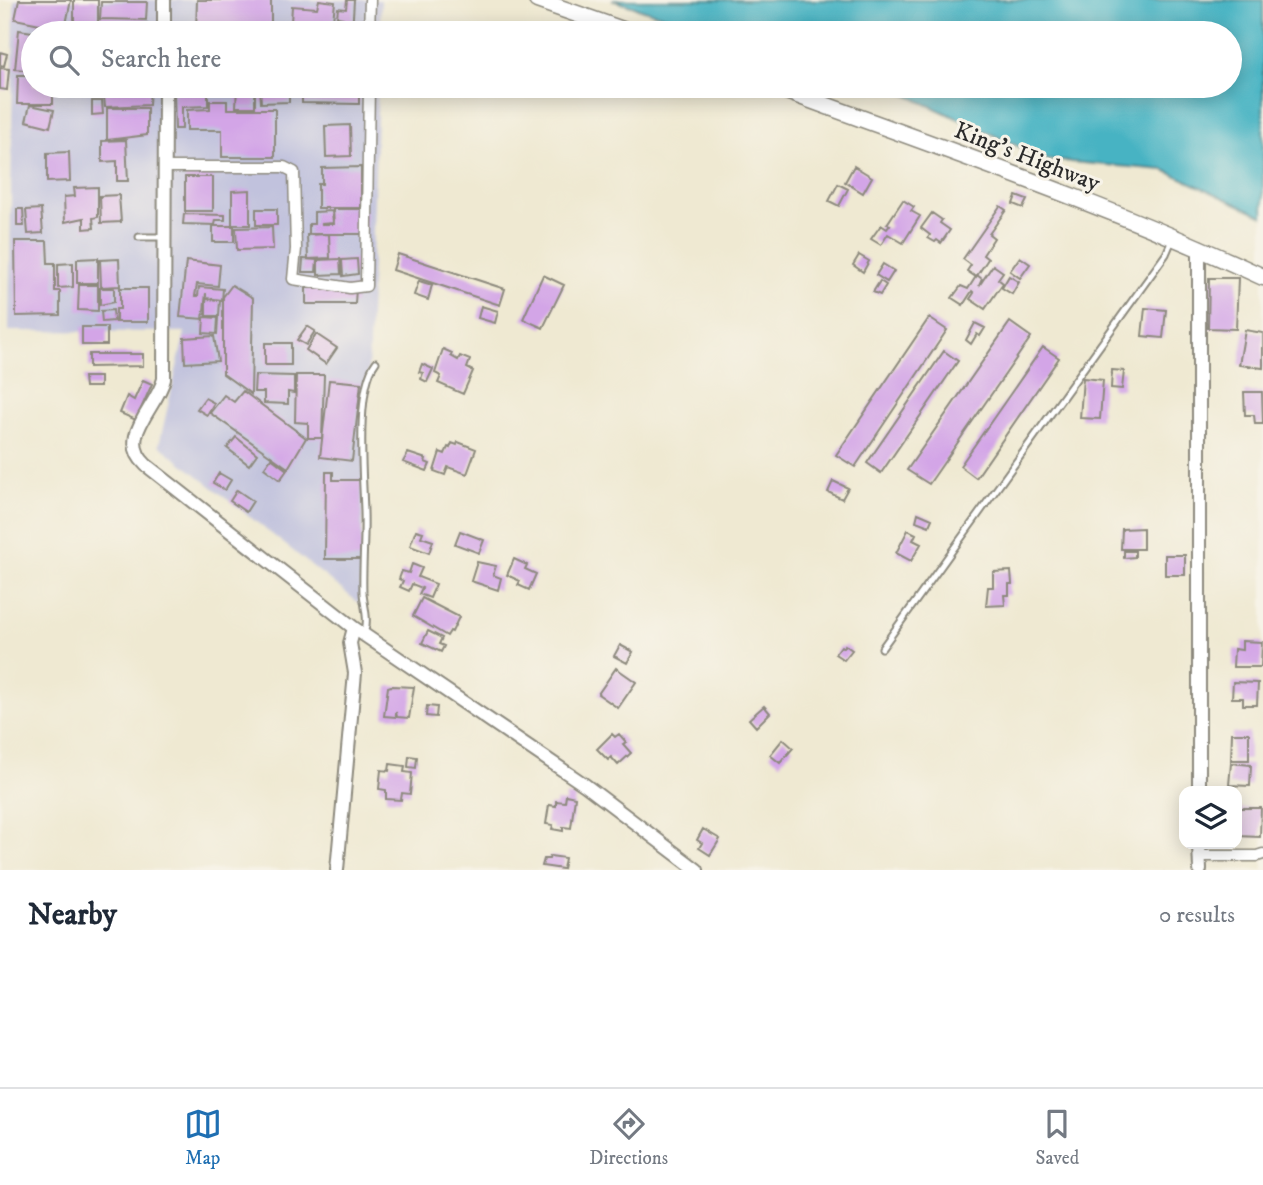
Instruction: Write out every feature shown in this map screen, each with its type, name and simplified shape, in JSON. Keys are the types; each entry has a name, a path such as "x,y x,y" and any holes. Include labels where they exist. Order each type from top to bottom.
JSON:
{"highway":[{"path":"537,0 597,21"},
{"name":"King's Highway","path":"805,98 1174,237 1263,277"}],"street":[{"path":"164,0 164,21"},
{"path":"369,21 370,0"},
{"path":"165,98 164,379 161,390 140,424 134,443 136,452 146,465 358,632 585,785 697,870"},
{"path":"166,167 291,169 294,172 296,249 293,279 350,288 366,286 369,98"},
{"path":"1199,247 1199,786"},
{"path":"337,870 355,673 349,643 358,632"},
{"path":"1200,870 1199,850 1256,856 1263,854"}],"lane":[{"path":"139,237 166,237"},
{"path":"882,648 1166,254 1174,237"},
{"path":"358,632 367,628 363,595 362,456 366,384 376,362"}],"shaded area":[{"path":"14,0 381,0 380,21 21,21 21,98 378,98 360,604 159,445 185,332 9,331"}],"water":[{"path":"612,0 1263,0 1263,216 1164,170 1048,160 913,98 1242,98 1242,21 679,21"}],"building":[{"path":"19,0 71,0 67,21 15,19"},
{"path":"74,0 98,0 98,21 74,21"},
{"path":"197,0 271,0 271,21 196,21"},
{"path":"319,0 335,2 333,21 291,21 292,6 317,8"},
{"path":"347,0 354,0 353,21 342,21 343,18 337,17 338,8 346,9"},
{"path":"101,2 147,2 146,20 100,19"},
{"path":"19,30 21,70 15,69"},
{"path":"0,52 7,54 4,66 0,65"},
{"path":"0,68 9,69 7,90 0,89"},
{"path":"18,75 21,75 21,98 53,98 53,104 17,104"},
{"path":"104,98 149,98 149,105 105,107"},
{"path":"174,98 208,98 208,106 182,107 182,129 175,129"},
{"path":"236,98 255,98 255,107 236,107"},
{"path":"261,98 289,98 289,102 261,103"},
{"path":"302,98 359,98 359,104 302,103"},
{"path":"92,101 102,101 103,114 92,115"},
{"path":"210,101 227,101 227,109 275,109 275,157 222,157 222,130 187,130 187,110 210,109"},
{"path":"30,105 54,110 50,127 26,121"},
{"path":"107,108 147,108 147,135 107,140"},
{"path":"350,125 351,156 326,157 325,126"},
{"path":"126,140 128,181 117,181 117,161 102,162 102,141"},
{"path":"69,152 70,181 47,182 47,153"},
{"path":"854,166 872,177 863,193 845,182"},
{"path":"361,167 361,208 318,208 318,184 322,184 322,168"},
{"path":"185,177 213,177 213,211 185,211"},
{"path":"838,184 848,189 839,206 829,201"},
{"path":"98,187 98,217 93,218 94,228 84,229 84,218 65,222 64,197 75,196 74,188"},
{"path":"250,190 250,225 232,225 232,191"},
{"path":"119,195 121,222 101,223 100,196"},
{"path":"1016,196 1027,200 1023,208 1013,204"},
{"path":"903,200 914,207 911,211 920,216 903,243 888,234 881,245 871,239 881,225 887,229 890,225 887,224"},
{"path":"1000,206 1006,210 989,234 994,238 983,255 988,259 976,277 967,271 971,265 963,259"},
{"path":"17,209 23,209 24,226 17,226"},
{"path":"41,209 43,233 28,234 26,210"},
{"path":"256,209 277,209 277,225 256,225"},
{"path":"333,209 366,209 365,234 309,234 309,224 314,224 314,212 332,211 333,223 321,224 334,224"},
{"path":"932,213 950,230 941,243 928,238 930,235 921,228"},
{"path":"184,214 225,215 225,220 216,220 215,225 183,224"},
{"path":"213,226 234,226 234,242 213,242"},
{"path":"272,227 273,249 237,250 236,228"},
{"path":"329,234 330,258 308,259 307,235"},
{"path":"15,241 47,241 48,263 55,263 55,291 60,291 60,315 16,316"},
{"path":"398,254 505,289 500,305 393,270"},
{"path":"859,255 869,261 863,272 853,265"},
{"path":"1020,257 1030,264 1020,278 1010,271"},
{"path":"98,258 98,283 77,283 77,259"},
{"path":"119,259 120,286 101,287 100,260"},
{"path":"303,259 317,260 316,272 302,272"},
{"path":"340,259 341,274 318,275 318,260"},
{"path":"357,259 358,274 343,276 342,260"},
{"path":"186,261 220,265 218,286 197,284 195,296 198,296 199,287 223,289 222,300 206,298 206,293 203,319 180,317"},
{"path":"73,263 73,287 58,288 58,264"},
{"path":"883,264 894,271 887,282 876,275"},
{"path":"993,265 1003,272 998,279 1003,283 985,309 970,299 974,293 972,291 963,305 952,298 961,286 968,289 977,275 982,279 979,286"},
{"path":"543,275 564,285 543,328 523,319"},
{"path":"1009,276 1019,282 1012,294 1002,288"},
{"path":"1209,278 1238,278 1236,329 1208,328"},
{"path":"419,281 432,285 428,300 414,295"},
{"path":"880,281 886,285 880,295 873,292"},
{"path":"79,285 98,285 98,311 78,310"},
{"path":"232,285 253,298 251,394 223,374 223,297"},
{"path":"100,288 114,288 114,302 100,305"},
{"path":"120,288 148,288 148,322 116,322 116,309 120,309"},
{"path":"306,288 356,288 355,304 306,304"},
{"path":"206,299 220,300 219,316 206,316"},
{"path":"481,306 498,311 495,323 478,318"},
{"path":"1145,308 1166,310 1163,338 1142,336"},
{"path":"113,310 114,321 102,322 101,311"},
{"path":"204,317 218,318 217,334 203,333"},
{"path":"929,318 947,330 855,467 836,455"},
{"path":"1010,322 1031,337 929,484 907,470"},
{"path":"975,323 985,328 971,344 966,340"},
{"path":"307,326 315,331 306,345 297,340"},
{"path":"82,327 107,327 107,345 82,345"},
{"path":"1245,330 1263,333 1263,368 1239,365"},
{"path":"316,334 337,348 326,364 306,350"},
{"path":"214,336 218,361 185,363 184,338"},
{"path":"265,343 291,343 291,365 265,365"},
{"path":"1043,347 1059,358 976,478 960,466"},
{"path":"443,349 458,360 460,356 470,360 467,368 473,371 463,394 438,383 441,376 435,373"},
{"path":"944,351 958,361 881,473 867,463"},
{"path":"89,354 143,354 143,366 89,367"},
{"path":"422,364 433,369 427,382 421,379 423,373 419,372"},
{"path":"1112,370 1124,371 1122,389 1111,388"},
{"path":"255,375 294,376 294,393 288,392 288,404 264,403 264,392 254,392"},
{"path":"296,375 324,375 322,438 308,438 308,423 295,422"},
{"path":"84,377 100,377 100,387 85,387"},
{"path":"1083,378 1103,380 1100,419 1080,418"},
{"path":"143,380 152,384 136,420 120,413 127,396 134,400"},
{"path":"329,380 361,383 352,461 320,457"},
{"path":"243,391 306,438 288,468 210,413 224,395 234,402"},
{"path":"1244,392 1262,392 1263,424 1255,424 1254,415 1245,415"},
{"path":"205,398 214,403 207,415 197,409"},
{"path":"236,437 257,454 249,465 227,448"},
{"path":"458,442 476,449 467,474 448,467 445,475 434,471 440,452 445,454 452,443 457,445"},
{"path":"408,453 426,459 425,462 430,464 427,471 403,462"},
{"path":"271,458 287,470 280,480 264,468"},
{"path":"326,472 333,472 333,480 361,480 361,559 325,559"},
{"path":"219,473 231,480 225,490 213,483"},
{"path":"833,481 848,488 842,499 828,492"},
{"path":"237,490 253,501 246,512 230,501"},
{"path":"918,513 932,519 929,526 916,521"},
{"path":"1143,528 1143,549 1121,549 1122,529"},
{"path":"416,530 423,532 421,537 433,541 429,553 410,546"},
{"path":"908,530 916,534 913,540 921,544 911,561 896,553"},
{"path":"460,531 484,540 479,553 455,544"},
{"path":"1124,551 1135,551 1135,557 1124,558"},
{"path":"1165,555 1185,555 1185,575 1165,575"},
{"path":"514,559 527,565 525,569 536,574 529,590 518,585 520,581 507,575"},
{"path":"477,562 496,566 493,575 501,578 498,590 471,581"},
{"path":"412,564 422,568 418,577 436,584 430,598 419,594 422,588 412,584 409,591 400,587 403,581 399,579 402,571 409,573"},
{"path":"1011,571 1012,584 1009,584 1009,595 1004,595 1005,605 986,606 988,587 993,587 993,572"},
{"path":"422,598 459,617 447,636 413,616"},
{"path":"428,631 442,638 439,644 444,646 441,652 422,643"},
{"path":"1242,641 1262,642 1261,667 1233,667 1234,649 1242,650"},
{"path":"620,645 633,652 627,663 614,656"},
{"path":"845,645 852,650 844,660 835,654"},
{"path":"616,668 636,682 618,708 598,694"},
{"path":"1233,682 1258,683 1257,705 1243,705 1243,698 1232,698"},
{"path":"388,687 414,687 409,718 397,717 396,712 396,717 384,716"},
{"path":"427,706 437,707 436,717 426,716"},
{"path":"764,706 770,713 756,727 749,719"},
{"path":"1232,733 1249,733 1249,760 1231,760"},
{"path":"612,734 615,737 619,734 631,753 618,765 611,757 608,760 597,749"},
{"path":"783,739 793,748 780,763 770,755"},
{"path":"409,756 417,757 416,768 408,767"},
{"path":"1231,763 1251,765 1250,786 1229,785"},
{"path":"390,764 405,766 404,772 412,773 410,794 402,793 401,800 386,799 386,790 379,789 381,770 389,771"},
{"path":"566,795 575,797 571,828 563,827 563,831 552,829 553,825 546,824 549,805 556,806 556,801 565,802"},
{"path":"1242,808 1261,808 1260,837 1242,836"},
{"path":"703,829 720,839 710,855 699,848 702,843 697,840"},
{"path":"550,856 565,858 563,869 542,866 544,859 549,859"}]}
